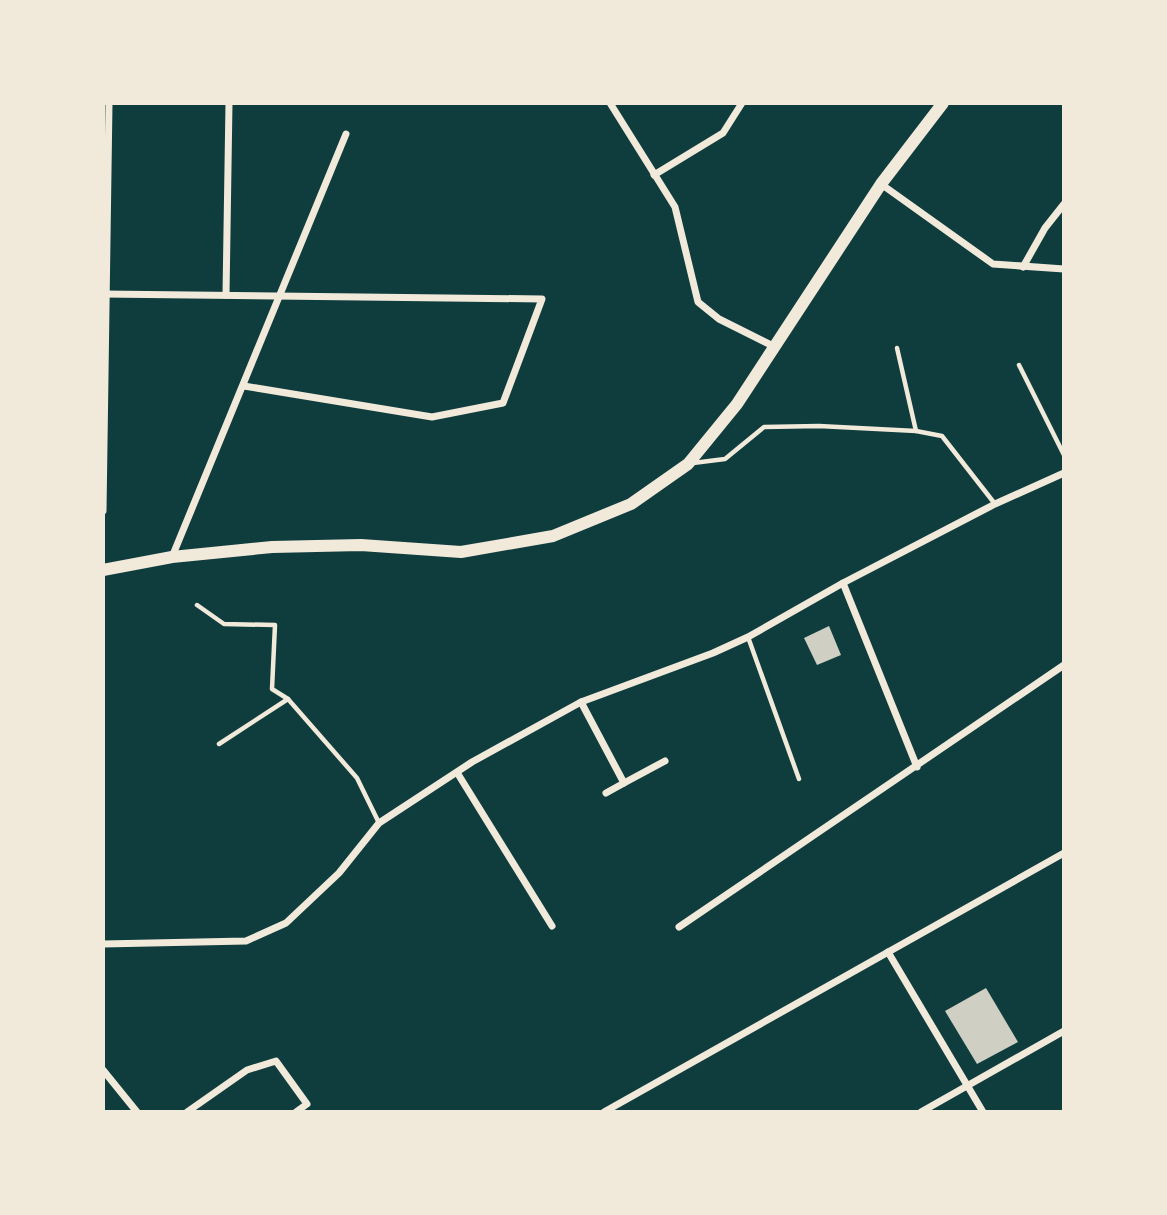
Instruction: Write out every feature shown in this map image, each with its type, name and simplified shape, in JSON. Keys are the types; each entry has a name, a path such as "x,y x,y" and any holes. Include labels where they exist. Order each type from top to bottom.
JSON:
{"street":[{"path":"103,511 104,294 109,103"},
{"path":"226,295 229,103"},
{"path":"610,103 675,207 698,302 719,319 775,347"},
{"path":"654,175 723,133 741,103"},
{"path":"103,570 172,557 272,547 361,545 461,552 553,536 631,504 688,464 737,404 881,184 943,103"},
{"path":"172,557 346,134"},
{"path":"881,184 993,264 1064,269"},
{"path":"1023,267 1045,228 1064,204"},
{"path":"104,294 542,299 503,403 432,416 244,386"},
{"path":"103,944 246,941 286,923 339,873 379,824 458,774 472,762 581,702 713,653 748,637 842,583 995,504 1064,473"},
{"path":"842,583 917,766"},
{"path":"679,927 1064,665"},
{"path":"581,702 624,783"},
{"path":"606,793 665,761"},
{"path":"458,774 552,926"},
{"path":"604,1112 1064,853"},
{"path":"888,952 983,1112"},
{"path":"921,1112 1064,1031"},
{"path":"187,1112 247,1070 276,1061 307,1104 296,1112"},
{"path":"103,1070 136,1112"}],"lane":[{"path":"897,348 916,431"},
{"path":"1019,365 1064,455"},
{"path":"688,464 725,459 764,427 819,426 916,431 942,436 995,504"},
{"path":"197,605 224,624 275,625 272,689 288,699 358,778 379,824"},
{"path":"748,637 799,779"},
{"path":"219,744 288,699"}],"building":[{"path":"829,626 841,655 817,665 804,638"},
{"path":"986,988 1018,1042 977,1064 945,1011"}]}
